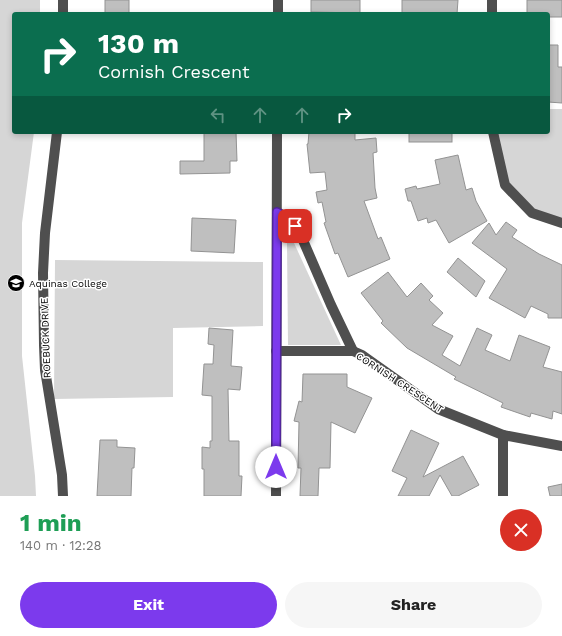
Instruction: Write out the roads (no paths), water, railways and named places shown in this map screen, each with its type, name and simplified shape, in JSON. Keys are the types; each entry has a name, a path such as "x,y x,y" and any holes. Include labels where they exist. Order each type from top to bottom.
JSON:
{"street":[{"path":"63,0 63,12"},
{"path":"278,0 278,12"},
{"path":"492,0 492,12"},
{"name":"ROEBUCK DRIVE","path":"57,134 45,233 43,273 44,344 45,370 64,496"},
{"path":"276,496 277,134"},
{"path":"493,134 505,185 532,213 562,223"},
{"name":"CORNISH CRESCENT","path":"277,212 289,219 302,238 353,351"},
{"name":"CORNISH CRESCENT","path":"276,351 353,351 362,354 438,409 503,436 562,446"},
{"path":"503,436 503,496"}],"place":[{"name":"Aquinas College","path":"16,283"}]}
